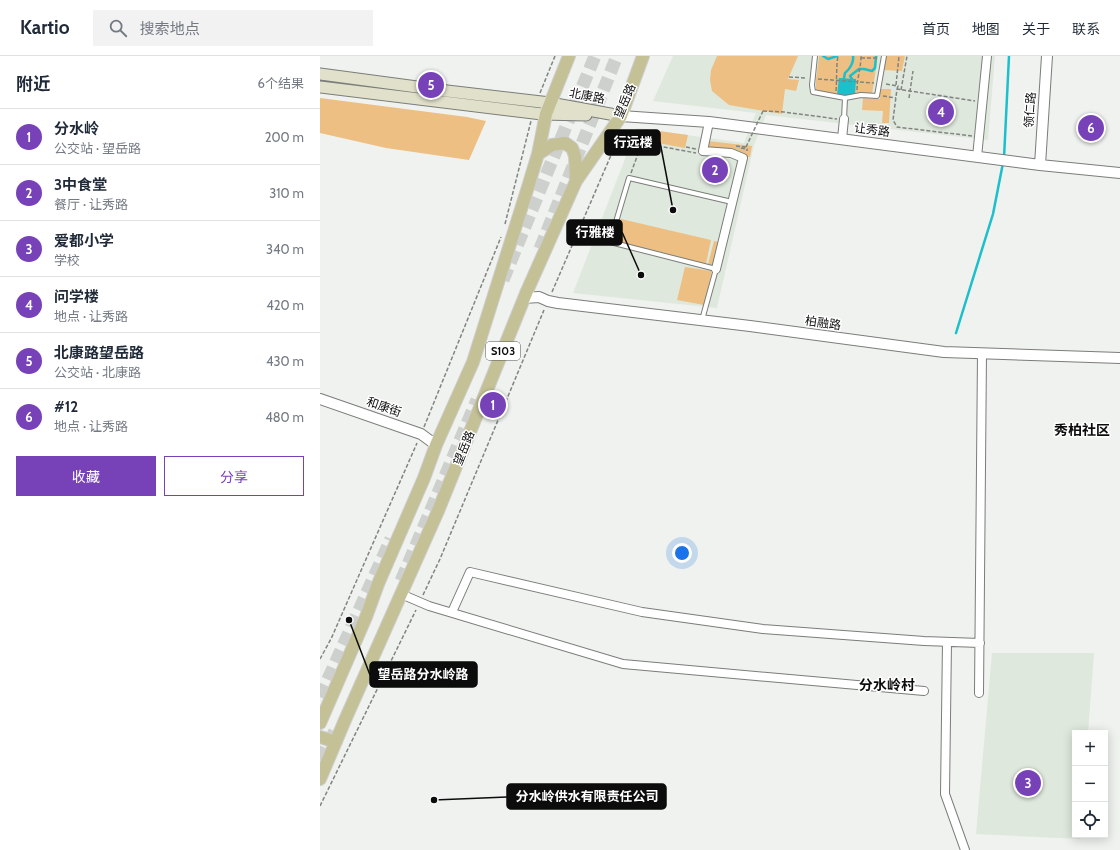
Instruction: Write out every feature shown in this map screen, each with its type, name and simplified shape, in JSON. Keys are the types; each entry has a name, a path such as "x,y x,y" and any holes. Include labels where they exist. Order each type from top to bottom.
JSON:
{"main road":[{"name":"S103","path":"320,723 366,618 378,584 424,478 436,445 473,362 514,236 538,154 548,108 569,56"},
{"name":"望岳路","path":"320,779 324,760 336,742 438,511 524,298 576,181 621,116 642,56"},
{"name":"北康路","path":"320,74 535,107"},
{"name":"北康路","path":"320,86 621,116"},
{"path":"538,154 552,145 565,143 572,148 575,156 576,181"},
{"path":"320,737 336,742"}],"street":[{"path":"977,157 988,56"},
{"name":"领仁路","path":"1040,165 1047,56"},
{"name":"让秀路","path":"621,116 709,122 1020,163 1120,173"},
{"path":"842,140 844,120"},
{"path":"709,122 701,151 732,154 743,158 716,269"},
{"name":"柏融路","path":"524,298 539,297 558,303 702,320 944,352 1120,358"},
{"path":"979,693 982,354"},
{"name":"和康街","path":"320,399 421,434 436,445"},
{"path":"452,612 470,572 642,612 763,629 980,644"},
{"path":"401,594 420,602 623,664 924,691"},
{"path":"947,642 945,794 965,850"}],"lane":[{"path":"815,56 812,85 813,92 845,98 857,96 877,96 884,56"},
{"path":"844,120 845,98"},
{"path":"702,320 716,269 610,242 629,178 733,202"}],"path":[{"path":"505,224 525,140 535,107 555,56"},
{"path":"835,96 838,56"},
{"path":"899,56 896,85 898,86 893,120 897,127 979,137"},
{"path":"901,90 907,56"},
{"path":"857,96 857,81 861,57 875,58"},
{"path":"909,98 913,71"},
{"path":"789,77 896,85"},
{"path":"897,89 980,102"},
{"path":"877,96 896,98"},
{"path":"732,145 746,147 763,111 784,112 844,120"},
{"path":"320,806 440,559 548,301 619,138"},
{"path":"629,178 642,143 691,152 701,151"},
{"path":"686,147 701,151"},
{"path":"320,659 421,434 503,231"}],"shaded area":[{"path":"673,56 995,56 988,140 766,115 754,145 717,308 573,293 637,128 744,143 756,113 653,101"},
{"path":"717,56 798,56 788,79 799,80 796,91 785,89 782,114 729,105 712,91 710,80 711,70"},
{"path":"819,56 878,56 872,94 840,94 816,91"},
{"path":"886,56 905,56 902,71 884,70"},
{"path":"880,89 891,89 889,123 882,123 883,111 862,110 863,98 880,99"},
{"path":"320,98 467,117 486,121 469,160 386,148 320,133"},
{"path":"644,129 688,135 685,148 641,140"},
{"path":"708,141 752,146 750,157 706,147"},
{"path":"621,219 711,240 706,264 613,240"},
{"path":"714,241 720,242 714,266 708,264"},
{"path":"685,267 712,271 704,305 677,300"},
{"path":"992,653 1094,653 1088,730 1072,730 1072,838 1080,839 976,834"}],"water":[{"path":"839,78 856,79 855,95 837,95"}],"waterway":[{"path":"823,56 828,59 837,56"},
{"path":"844,78 845,73 852,63 853,56"},
{"path":"852,79 850,76 859,69 872,71 875,68 876,56"},
{"path":"1004,158 1009,56"},
{"path":"956,333 993,214 1003,163"}],"tunnel":[{"path":"503,280 595,56"},
{"path":"540,249 617,56"},
{"path":"401,581 477,400"},
{"path":"320,697 391,539"},
{"path":"320,760 335,731"}],"place":[{"name":"北康路望岳路","path":"431,85"},
{"name":"问学楼","path":"941,112"},
{"name":"#12","path":"1091,128"},
{"name":"3中食堂","path":"715,170"},
{"name":"行远楼","path":"673,210"},
{"name":"行雅楼","path":"641,275"},
{"name":"分水岭","path":"493,405"},
{"name":"望岳路分水岭路","path":"349,620"},
{"name":"爱都小学","path":"1028,783"},
{"name":"分水岭供水有限责任公司","path":"434,800"}],"district":[{"name":"秀柏社区","path":"1082,430"},
{"name":"分水岭村","path":"887,685"}]}
